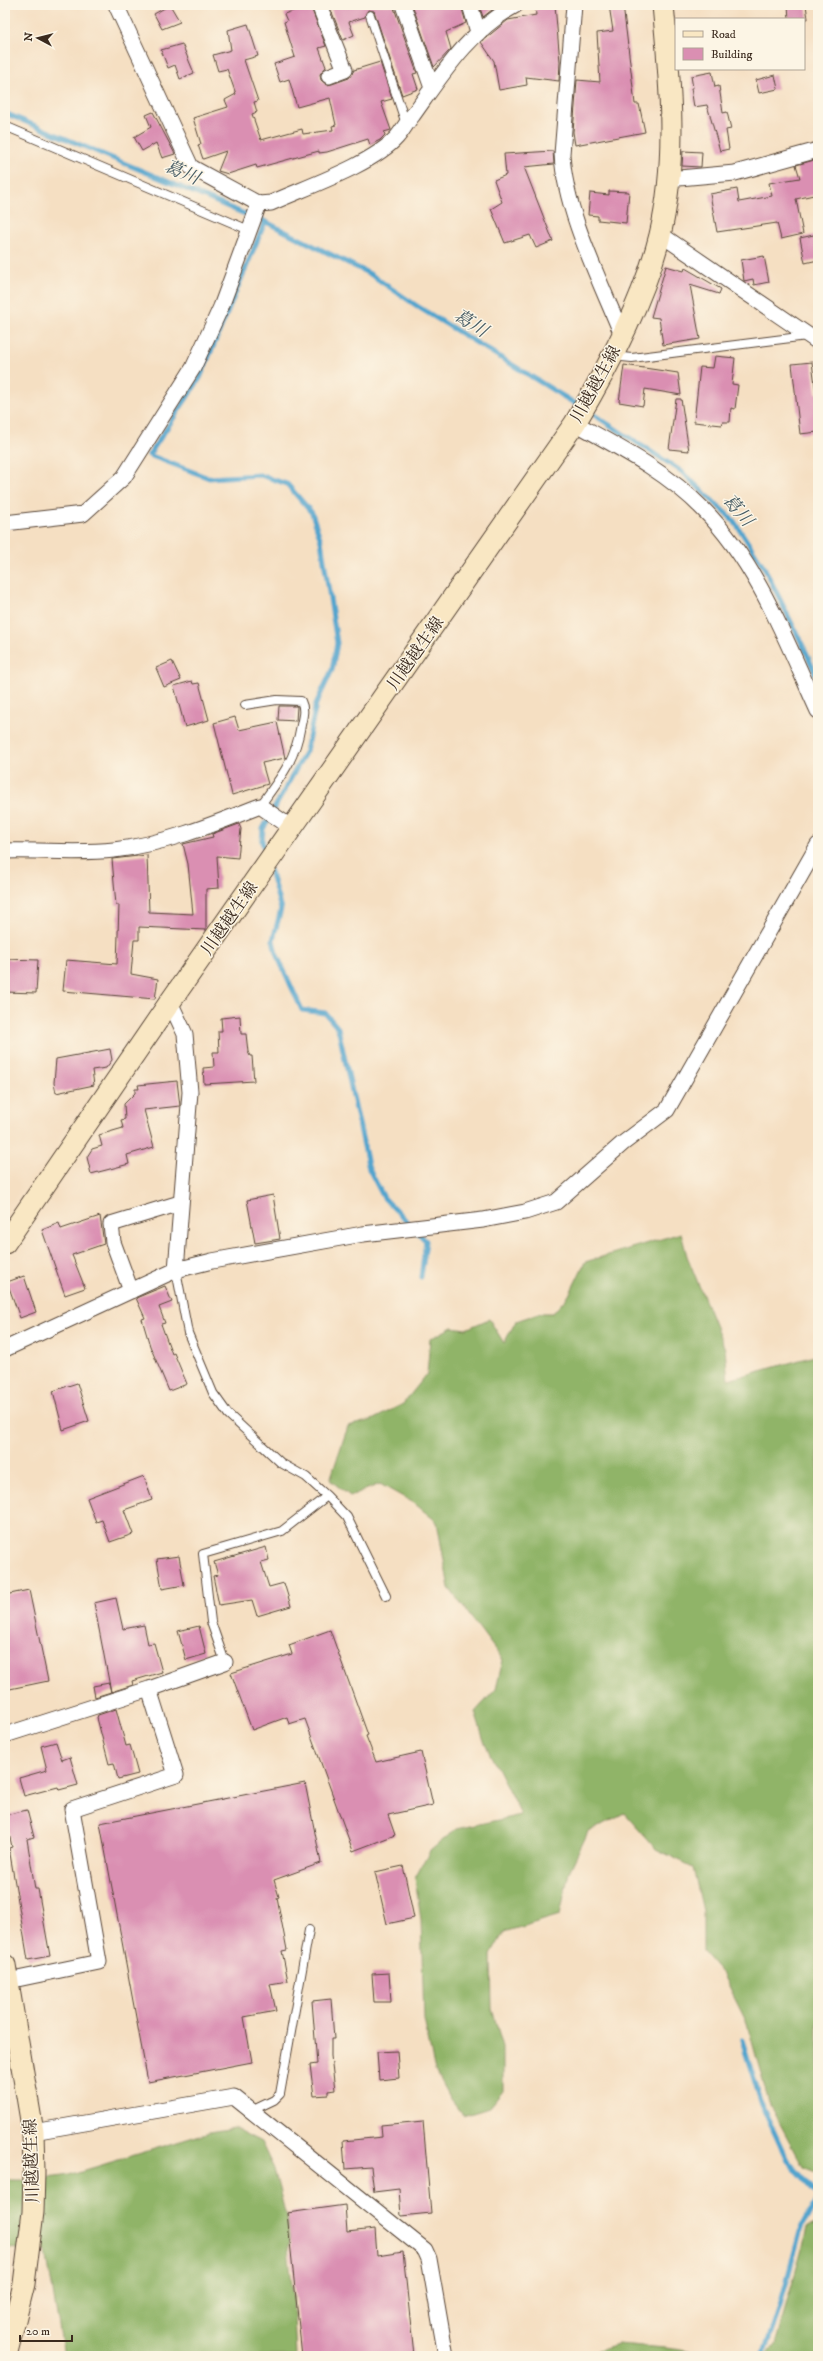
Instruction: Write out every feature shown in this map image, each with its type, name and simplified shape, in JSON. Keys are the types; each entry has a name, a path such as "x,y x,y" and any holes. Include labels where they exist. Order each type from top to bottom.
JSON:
{"main road":[{"name":"川越越生線","path":"5,1243 170,1002 576,421 612,356 653,259 660,234 668,179 671,93 663,5"},
{"name":"川越越生線","path":"6,1973 33,2132 33,2212 24,2284 6,2356"}],"street":[{"path":"116,5 191,167 259,204 271,203 373,157 397,137 449,63 478,32 501,13 516,5"},
{"path":"319,5 345,70 329,76"},
{"path":"403,5 432,88"},
{"path":"470,5 478,32"},
{"path":"574,5 562,154 563,177 570,204 622,335"},
{"path":"668,179 735,173 818,150"},
{"path":"5,523 83,514 124,477 192,368 221,307 241,258 249,230 259,204"},
{"path":"660,234 815,337"},
{"path":"576,421 662,474 703,509 740,554 774,614 818,711"},
{"path":"5,851 72,853 115,850 171,839 260,806 292,828"},
{"path":"5,1349 176,1270 225,1258 348,1236 518,1214 556,1202 622,1144 667,1110 818,845"},
{"path":"170,1002 185,1034 190,1092 180,1203 176,1270"},
{"path":"131,1291 113,1242 111,1224 180,1203"},
{"path":"5,1735 149,1689 225,1662"},
{"path":"6,1973 99,1962 72,1809 176,1775 149,1689"},
{"path":"33,2132 234,2097 425,2250 429,2258 446,2356"}],"lane":[{"path":"370,15 406,124"},
{"path":"5,126 249,230"},
{"path":"612,356 632,358 815,337"},
{"path":"245,705 277,700 289,700 301,701 304,708 298,746 290,764 260,806"},
{"path":"176,1270 188,1333 213,1393 228,1414 281,1463 306,1477 327,1496 347,1518 386,1596"},
{"path":"225,1662 211,1622 203,1554 282,1532 327,1496"},
{"path":"251,2111 274,2100 280,2094 309,1930"}],"green space":[{"path":"681,1233 687,1256 725,1349 728,1380 818,1355 818,2173 803,2167 769,2103 747,2023 723,1975 703,1952 703,1911 693,1867 656,1849 624,1813 588,1832 569,1872 560,1915 504,1932 491,1955 492,2009 503,2047 503,2090 489,2107 463,2115 450,2099 435,2071 424,2020 421,1920 415,1878 430,1851 456,1829 521,1815 485,1744 475,1712 496,1689 503,1660 449,1588 437,1522 414,1503 380,1484 350,1496 330,1480 348,1426 372,1420 403,1404 427,1374 430,1339 452,1327 466,1329 489,1319 504,1343 516,1321 540,1313 553,1313 569,1295 585,1262"},
{"path":"234,2128 261,2142 274,2169 290,2232 288,2247 293,2295 296,2356 64,2356 46,2251 5,2248 5,2180 35,2180 69,2175 210,2132"},
{"path":"818,2224 818,2356 765,2356 775,2345 808,2228"},
{"path":"618,2344 666,2348 719,2356 597,2356 598,2350"}],"building":[{"path":"170,5 180,22 162,29 154,14"},
{"path":"310,5 326,46 319,48 326,67 320,74 321,80 327,85 332,84 349,78 354,70 380,62 392,99 381,102 391,130 384,132 385,135 380,140 370,145 368,139 327,152 319,153 319,151 257,168 256,165 228,174 218,171 226,151 203,159 198,145 201,144 193,118 228,107 225,100 236,94 227,69 218,71 213,55 231,50 228,30 248,24 258,56 244,60 258,101 254,102 257,112 252,114 261,140 302,129 303,134 333,130 332,126 336,125 330,98 297,107 289,79 280,82 274,64 295,57 284,22 287,21 284,14"},
{"path":"329,5 393,5 417,73 413,74 418,89 402,95 374,11 368,10 365,17 349,22 354,35 343,40"},
{"path":"418,5 461,5 466,23 446,32 451,49 434,67 413,7"},
{"path":"479,5 496,5 497,6 483,17"},
{"path":"555,5 560,62 559,81 526,77 527,85 499,90 494,61 481,42 508,20 536,15 535,7"},
{"path":"609,5 623,5 635,104 639,104 645,132 575,145 573,132 577,80 600,82 597,33 613,31"},
{"path":"788,5 806,5 808,19 789,18"},
{"path":"182,44 194,73 180,79 175,65 168,68 161,50"},
{"path":"712,72 715,87 719,86 723,113 727,112 731,129 726,130 729,149 720,151 707,105 694,107 691,88 693,88 691,76"},
{"path":"775,75 778,89 759,93 756,80"},
{"path":"153,112 175,154 162,158 156,143 142,151 134,137 151,127 146,115"},
{"path":"553,151 554,164 524,167 553,241 536,248 530,235 505,243 491,209 502,202 494,180 506,175 504,154"},
{"path":"683,151 702,152 701,167 682,166"},
{"path":"818,159 818,194 796,199 803,234 781,239 777,223 717,232 710,194 737,189 739,202 772,196 769,183 800,178 796,165"},
{"path":"609,191 629,192 626,223 598,220 598,216 588,215 590,193 609,195"},
{"path":"818,234 818,260 805,263 800,238"},
{"path":"764,256 769,282 754,285 753,279 744,281 741,260"},
{"path":"666,266 684,271 685,268 721,289 719,294 690,285 700,339 663,345 659,318 651,317"},
{"path":"715,356 735,358 732,384 738,385 735,409 731,408 730,422 723,422 722,425 694,422 700,367 713,368"},
{"path":"812,362 816,393 818,393 818,432 800,434 792,364"},
{"path":"624,365 678,373 681,395 645,389 643,406 619,402"},
{"path":"676,399 681,399 689,451 669,449"},
{"path":"172,661 181,680 164,687 156,668"},
{"path":"192,681 193,684 199,683 209,720 185,727 174,686"},
{"path":"279,706 297,706 296,721 278,720"},
{"path":"235,717 239,730 277,722 285,758 262,763 268,784 232,795 214,723"},
{"path":"239,824 241,829 238,858 217,856 219,888 206,889 206,930 139,927 139,940 134,940 131,974 158,979 155,999 63,991 66,960 117,964 119,905 116,905 112,859 147,855 149,912 193,914 188,864 183,844 213,837 212,834"},
{"path":"5,959 38,960 36,993 5,992"},
{"path":"240,1016 241,1034 246,1034 248,1052 250,1056 252,1056 254,1081 204,1084 203,1068 214,1067 213,1052 219,1052 218,1031 222,1031 221,1018"},
{"path":"110,1049 112,1060 106,1068 92,1070 94,1085 56,1093 54,1083 56,1059"},
{"path":"177,1081 180,1106 144,1110 154,1147 127,1155 129,1164 91,1174 87,1157 92,1149 102,1146 99,1135 123,1128 121,1120 125,1119 124,1104 135,1093 135,1089 139,1089 138,1085"},
{"path":"273,1195 280,1239 255,1243 247,1200"},
{"path":"100,1216 104,1244 72,1255 85,1288 65,1295 42,1230 59,1223 61,1229"},
{"path":"24,1276 36,1312 20,1318 7,1282"},
{"path":"165,1286 172,1302 159,1307 165,1323 161,1324 172,1354 174,1353 187,1384 169,1391 150,1346 142,1319 145,1318 136,1298"},
{"path":"77,1383 89,1421 63,1430 53,1391"},
{"path":"144,1476 152,1500 124,1510 133,1534 110,1542 102,1520 96,1522 87,1498"},
{"path":"266,1547 269,1560 261,1562 269,1587 284,1583 291,1606 257,1616 252,1600 219,1605 213,1576 218,1575 214,1562"},
{"path":"179,1556 184,1585 162,1589 157,1559"},
{"path":"29,1590 48,1681 5,1690 5,1595"},
{"path":"116,1598 123,1629 144,1625 148,1644 154,1643 162,1672 132,1681 133,1685 111,1692 94,1603"},
{"path":"199,1626 206,1654 186,1660 178,1631"},
{"path":"330,1630 368,1735 366,1736 376,1762 421,1752 433,1805 388,1815 395,1835 353,1851 305,1719 289,1724 287,1717 252,1730 231,1673 292,1654 289,1645"},
{"path":"109,1683 111,1692 95,1697 93,1686"},
{"path":"116,1709 126,1746 130,1745 138,1774 118,1779 114,1763 109,1764 97,1718 98,1715"},
{"path":"56,1742 62,1760 70,1757 78,1785 59,1790 58,1787 24,1796 19,1778 47,1770 41,1746"},
{"path":"305,1783 321,1863 274,1880 279,1897 277,1898 287,1950 282,1951 288,1981 270,1984 276,2011 244,2017 252,2062 148,2082 100,1823"},
{"path":"27,1810 34,1837 27,1839 35,1889 38,1889 50,1956 28,1960 9,1848 12,1847 5,1815"},
{"path":"403,1866 414,1918 387,1924 375,1872"},
{"path":"389,1973 391,2002 374,2002 372,1974"},
{"path":"331,1999 334,2039 331,2039 331,2056 335,2090 328,2091 328,2095 314,2096 310,2065 317,2064 312,2001"},
{"path":"397,2051 399,2078 379,2080 377,2052"},
{"path":"423,2121 431,2213 401,2216 399,2189 374,2192 371,2167 345,2169 343,2141 382,2137 381,2125"},
{"path":"345,2205 347,2232 375,2229 377,2256 403,2252 414,2356 302,2356 287,2213"}],"waterway":[{"name":"葛川","path":"5,113 252,217"},
{"name":"葛川","path":"262,220 370,274 420,308 579,406"},
{"path":"265,222 200,378 149,455 209,478 260,475 287,484 312,513 321,541 337,643 332,670 316,704 306,751 263,829 262,841 266,855"},
{"name":"葛川","path":"588,411 681,471 734,521 764,567 807,654 818,681"},
{"path":"270,870 281,909 273,940 276,953 302,1010 325,1013 338,1028 369,1169 384,1198 426,1241 421,1277"},
{"path":"742,2041 763,2108 787,2160 818,2195"},
{"path":"766,2356 764,2353 780,2306 800,2232 818,2198"}]}
